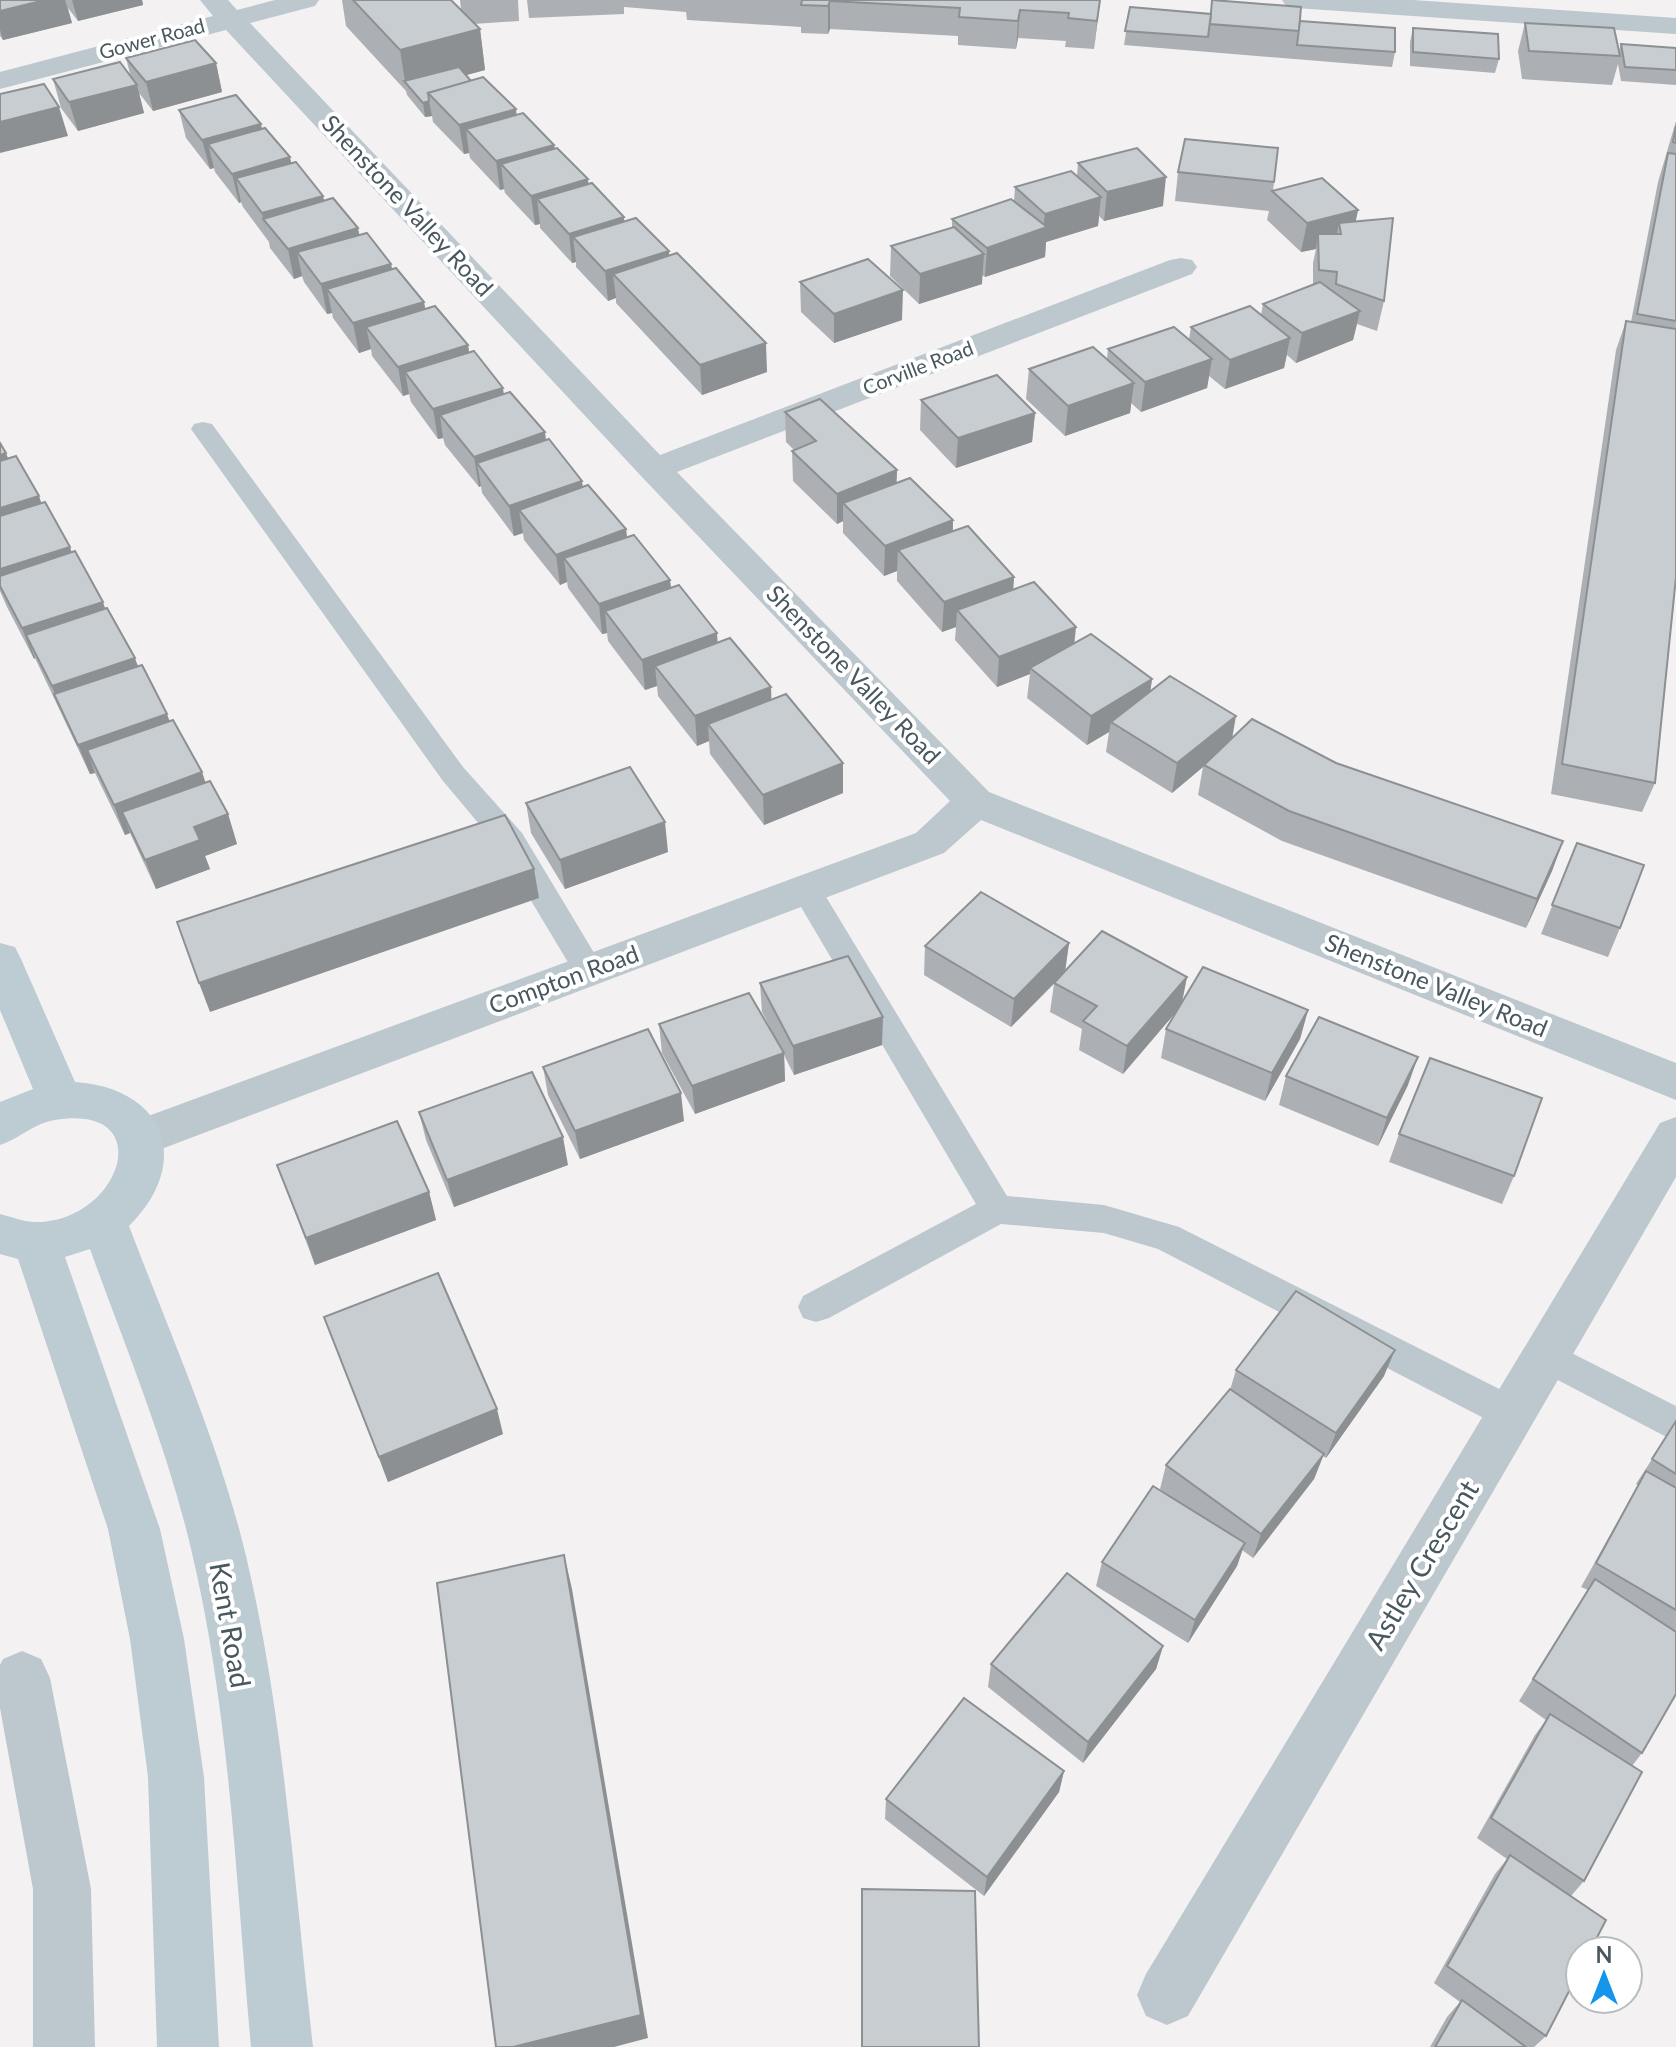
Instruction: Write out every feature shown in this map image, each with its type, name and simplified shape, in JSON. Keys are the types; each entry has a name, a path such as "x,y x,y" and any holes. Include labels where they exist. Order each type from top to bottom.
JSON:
{"main road":[{"path":"0,959 61,1101"},
{"path":"2,1120 61,1101 96,1102 124,1115 140,1138 142,1166 129,1195 103,1221 70,1236 18,1238 134,1529 157,1639 176,1777 188,2047"},
{"name":"Kent Road","path":"103,1221 203,1498 229,1599 252,1756 282,2047"}],"street":[{"name":"Gower Road","path":"0,81 222,9 306,0"},
{"path":"1295,0 1676,26"},
{"name":"Shenstone Valley Road","path":"222,9 654,469 975,802 1676,1082"},
{"name":"Corville Road","path":"654,469 1181,267"},
{"name":"Compton Road","path":"140,1138 930,843 975,802"},
{"name":"Astley Crescent","path":"1167,1995 1676,1136"},
{"path":"22,1678 62,1889 64,2047"}],"lane":[{"path":"203,429 453,774 511,841 589,971"},
{"path":"806,890 997,1209"},
{"path":"816,1307 997,1209 1104,1219 1167,1237 1512,1414"},
{"path":"1546,1356 1676,1425"}],"building":[{"path":"0,0 45,0 0,11"},
{"path":"353,0 451,0 480,29 400,50"},
{"path":"802,0 1100,0 1097,21 1068,18 1069,13 1020,10 1018,21 959,17 960,8 830,1 828,6 801,5"},
{"path":"1212,0 1301,7 1299,31 1210,24"},
{"path":"1130,7 1211,14 1208,37 1125,31"},
{"path":"1300,21 1395,28 1395,52 1297,45"},
{"path":"1525,23 1614,28 1620,56 1529,51"},
{"path":"1413,28 1498,34 1499,59 1413,52"},
{"path":"195,40 216,63 146,82 126,58"},
{"path":"1621,44 1676,48 1676,70 1625,67"},
{"path":"120,62 137,85 69,102 53,79"},
{"path":"459,67 471,81 428,93 429,101 423,103 404,81"},
{"path":"483,77 516,109 459,125 428,93"},
{"path":"44,84 59,107 0,122 0,94"},
{"path":"236,95 261,124 202,140 179,110"},
{"path":"523,113 554,145 496,161 466,129"},
{"path":"265,128 290,157 232,174 208,144"},
{"path":"1185,139 1278,148 1274,182 1178,172"},
{"path":"557,148 588,179 531,196 501,164"},
{"path":"1137,148 1166,177 1107,192 1078,163"},
{"path":"1668,153 1676,154 1676,321 1637,314"},
{"path":"296,162 323,196 262,213 236,178"},
{"path":"1071,171 1101,197 1045,214 1015,187"},
{"path":"1322,178 1358,210 1307,223 1272,191"},
{"path":"592,183 624,217 569,234 537,199"},
{"path":"333,198 358,228 288,249 263,219"},
{"path":"1011,199 1047,227 987,248 952,219"},
{"path":"636,218 669,251 605,271 573,237"},
{"path":"1393,218 1384,301 1336,284 1337,272 1319,270 1318,234 1341,234 1339,223"},
{"path":"954,227 984,254 920,274 891,246"},
{"path":"367,233 391,264 321,284 297,252"},
{"path":"677,253 766,343 700,365 613,274"},
{"path":"868,259 903,290 834,314 800,282"},
{"path":"396,268 424,302 353,323 327,289"},
{"path":"1320,282 1360,311 1302,333 1263,304"},
{"path":"435,306 468,345 398,367 366,327"},
{"path":"1250,306 1290,338 1230,360 1191,327"},
{"path":"1626,321 1676,329 1676,577 1655,783 1562,764"},
{"path":"1174,327 1212,359 1145,382 1108,349"},
{"path":"1093,347 1134,383 1068,406 1029,369"},
{"path":"474,351 503,388 433,409 405,372"},
{"path":"997,375 1035,413 958,438 921,400"},
{"path":"510,392 545,432 474,457 440,415"},
{"path":"820,399 897,470 837,494 792,451 816,441 785,412"},
{"path":"549,439 582,481 509,506 477,463"},
{"path":"16,456 39,496 0,508 0,461"},
{"path":"910,478 953,520 885,546 843,503"},
{"path":"588,485 626,529 556,555 519,510"},
{"path":"45,502 70,547 0,569 0,516"},
{"path":"968,526 1014,577 944,602 898,550"},
{"path":"634,535 670,580 599,604 564,558"},
{"path":"75,551 103,602 22,628 0,586 0,576"},
{"path":"1034,582 1076,627 999,657 957,610"},
{"path":"679,585 717,633 642,660 605,611"},
{"path":"107,608 135,658 52,686 26,635"},
{"path":"1091,634 1152,679 1091,716 1030,668"},
{"path":"730,638 771,687 695,716 655,666"},
{"path":"142,665 167,714 78,745 54,694"},
{"path":"1170,676 1236,716 1177,763 1111,722"},
{"path":"786,694 843,763 763,795 708,724"},
{"path":"1252,719 1336,763 1563,841 1537,899 1289,811 1204,765"},
{"path":"173,720 202,772 114,805 87,750"},
{"path":"630,767 665,822 560,860 526,803"},
{"path":"210,781 228,814 194,827 200,840 145,860 122,812"},
{"path":"505,815 534,869 199,983 177,922"},
{"path":"1577,843 1644,865 1620,928 1552,905"},
{"path":"981,892 1069,943 1014,999 925,946"},
{"path":"1102,931 1187,977 1127,1046 1083,1021 1097,1006 1054,983"},
{"path":"848,956 883,1017 793,1046 760,983"},
{"path":"1203,967 1308,1010 1272,1073 1166,1029"},
{"path":"749,993 784,1053 692,1086 659,1024"},
{"path":"1319,1017 1418,1057 1387,1118 1286,1076"},
{"path":"648,1029 681,1093 575,1131 543,1067"},
{"path":"1430,1058 1542,1098 1514,1176 1399,1134"},
{"path":"532,1072 563,1137 447,1180 419,1112"},
{"path":"397,1121 429,1192 306,1238 277,1165"},
{"path":"438,1273 497,1409 379,1457 324,1317"},
{"path":"1296,1291 1395,1350 1336,1433 1236,1370"},
{"path":"1230,1389 1324,1454 1261,1534 1166,1465"},
{"path":"1676,1421 1676,1474 1652,1459"},
{"path":"1646,1471 1676,1488 1676,1610 1596,1563"},
{"path":"1153,1486 1245,1543 1195,1620 1102,1562"},
{"path":"564,1555 641,2015 513,2047 496,2047 437,1583"},
{"path":"1067,1573 1163,1646 1088,1742 991,1664"},
{"path":"1595,1579 1676,1632 1676,1694 1642,1753 1533,1679"},
{"path":"964,1698 1064,1771 987,1877 886,1799"},
{"path":"1550,1714 1642,1772 1584,1881 1491,1818"},
{"path":"1510,1855 1606,1920 1598,1935 1564,1935 1564,2001 1546,2036 1447,1966"},
{"path":"862,1889 975,1891 979,2047 862,2047"},
{"path":"1462,2000 1526,2047 1435,2047"}]}
